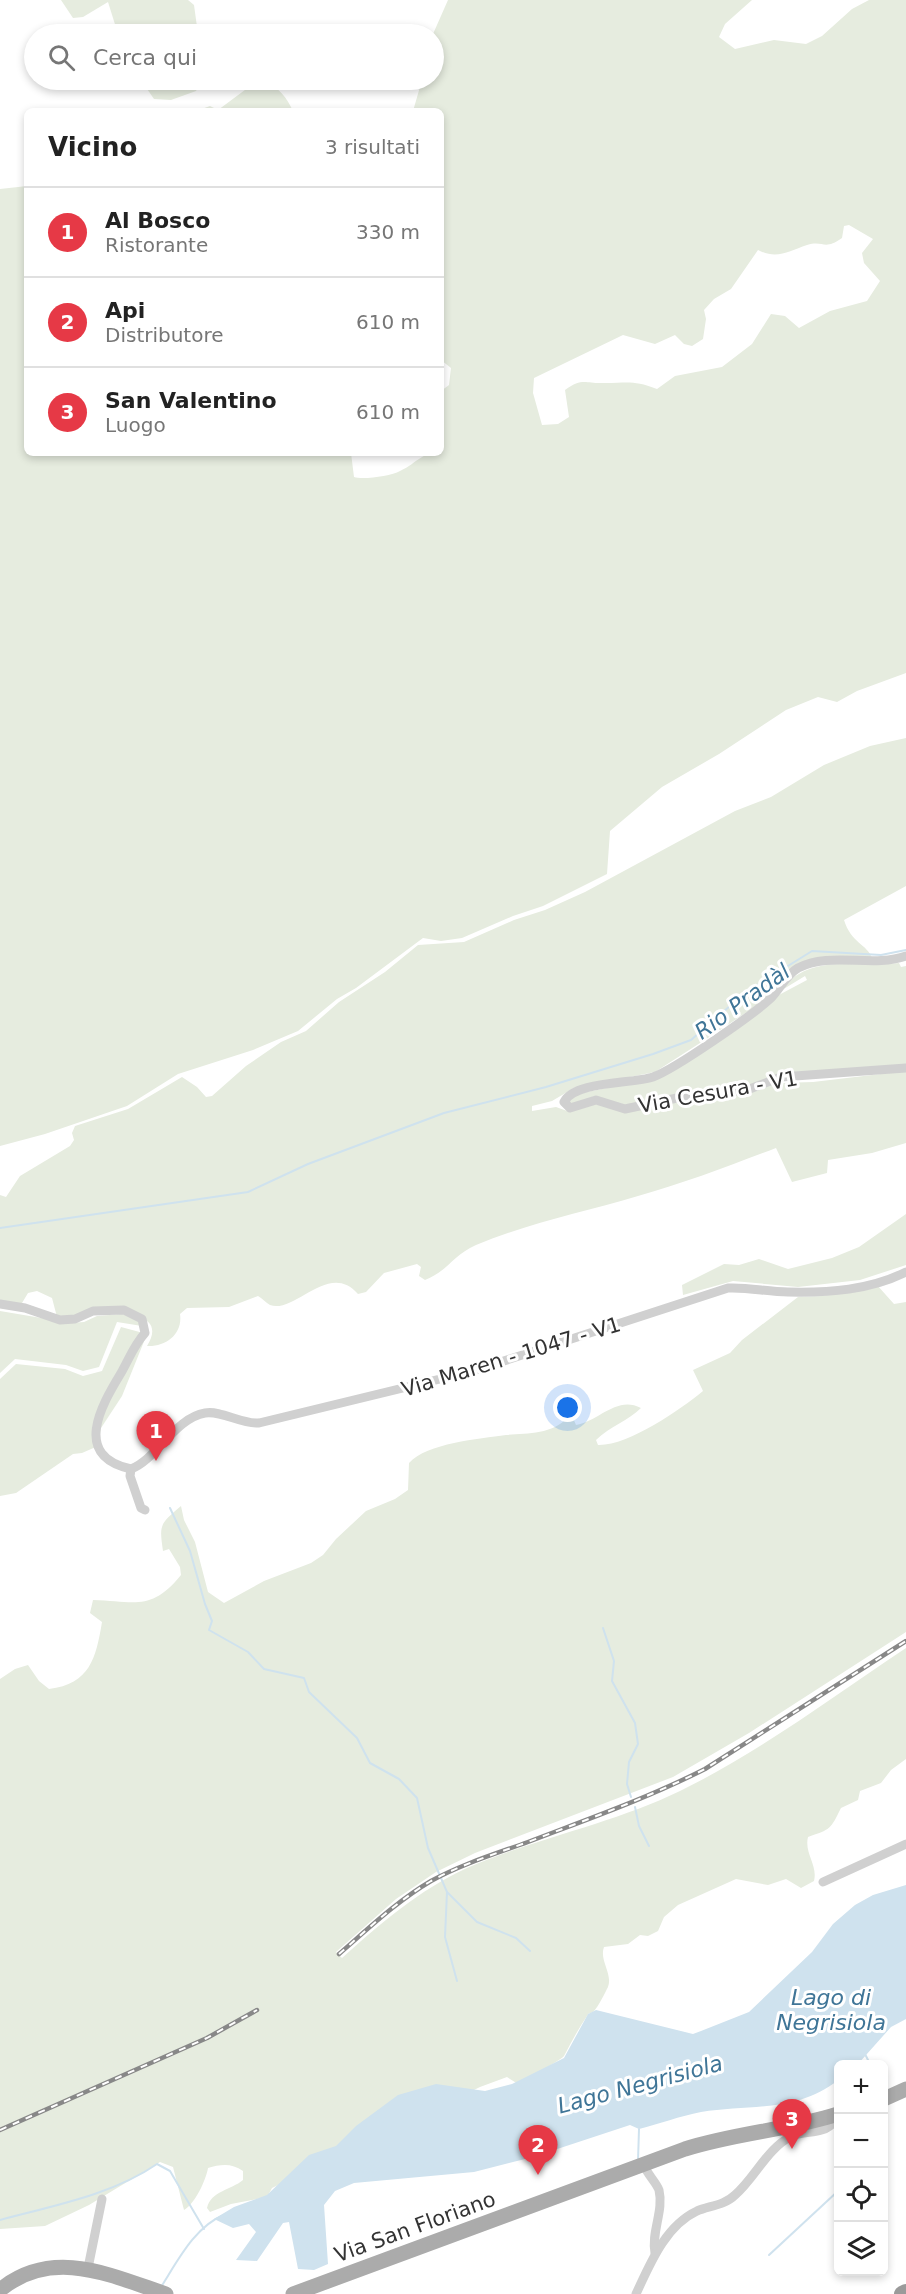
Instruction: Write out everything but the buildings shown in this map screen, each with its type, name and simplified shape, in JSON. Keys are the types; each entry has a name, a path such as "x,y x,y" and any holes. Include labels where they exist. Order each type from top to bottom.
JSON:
{"main road":[{"path":"888,2098 906,2089"},
{"name":"Via San Floriano","path":"294,2294 723,2137 791,2126 834,2115"},
{"path":"0,2290 14,2279 42,2268 63,2266 88,2268 166,2294"}],"street":[{"name":"Via Cesura - V1","path":"906,956 883,960 826,961 805,965 789,975 771,998 751,1014 656,1076 633,1082 581,1089 567,1096 564,1102 570,1108 596,1100 625,1109 677,1098 747,1090 781,1077 906,1068"},
{"name":"Via Maren - 1047 - V1","path":"131,1469 180,1428 204,1413 216,1413 246,1424 260,1423 473,1371 728,1288 747,1287 786,1293 839,1291 873,1285 906,1272"},
{"path":"0,1304 25,1308 60,1320 75,1319 93,1311 124,1310 135,1313 145,1323 145,1333 97,1416 96,1429 98,1446 107,1458 131,1469 130,1476 141,1508 145,1510"},
{"path":"823,1882 906,1844"},
{"path":"636,2294 655,2253 675,2229 696,2212 735,2196 779,2146 792,2136 828,2129 834,2122"},
{"path":"644,2165 658,2188 659,2203 652,2241 655,2253"},
{"path":"88,2268 102,2199"}],"shaded area":[{"path":"61,0 188,0 194,5 197,24 115,24 108,2 83,17 73,18"},
{"path":"448,0 752,0 725,24 719,37 735,49 774,40 806,44 822,36 852,9 869,0 906,0 906,673 857,691 837,702 818,697 786,710 719,754 662,787 610,831 607,874 543,906 462,938 441,941 423,938 356,988 337,999 298,1031 253,1050 178,1074 127,1106 45,1134 0,1146 0,189 24,186 24,456 351,456 354,477 384,476 406,468 423,456 444,456 444,389 449,385 451,368 444,362 444,108 414,108 419,90 444,90 444,24 437,24","holes":["849,225 873,239 862,253 864,263 880,281 867,301 830,311 799,328 785,316 771,314 752,344 722,367 675,376 657,389 631,383 584,382 576,384 565,390 569,417 558,424 542,425 533,393 534,378 623,335 655,344 675,335 684,344 692,346 703,339 706,319 704,310 714,299 731,289 758,250 777,254 807,245 831,244 842,238 844,226"]},
{"path":"148,90 197,90 171,100 154,99"},
{"path":"245,90 278,90 291,108 221,108"},
{"path":"906,738 906,886 844,920 851,934 867,949 872,958 809,961 759,1004 720,1030 717,1029 714,1034 655,1072 574,1088 552,1101 532,1106 532,1111 556,1107 570,1112 595,1104 630,1112 662,1104 781,1083 813,1082 906,1071 906,1143 872,1153 828,1160 827,1173 792,1182 776,1148 708,1174 496,1237 468,1249 425,1280 419,1276 421,1267 417,1264 384,1273 366,1292 358,1294 347,1285 336,1283 324,1285 280,1306 270,1305 258,1296 229,1307 187,1308 180,1314 179,1328 172,1338 154,1346 147,1346 152,1331 148,1322 136,1316 101,1313 57,1317 52,1298 37,1291 28,1293 22,1303 0,1306 0,1195 6,1197 20,1176 70,1146 74,1140 72,1133 75,1126 128,1109 182,1077 197,1087 206,1097 212,1096 246,1066 281,1042 306,1031 339,1002 385,972 418,945 464,942 514,920 545,910 585,892 735,811 771,797 824,765 870,746"},
{"path":"899,963 901,967 906,966 906,1065 781,1073 752,1085 625,1105 595,1096 570,1105 568,1100 577,1094 657,1078 777,996 807,980 805,976 782,990 793,978 806,970 835,964"},
{"path":"906,1214 906,1265 860,1280 798,1287 733,1281 683,1295 682,1285 724,1264 739,1265 759,1259 788,1269 832,1258 859,1247"},
{"path":"877,1285 894,1304 906,1302 906,1632 749,1733 673,1777 475,1853 436,1872 396,1899 336,1952 342,1958 417,1897 467,1868 493,1857 628,1813 710,1776 767,1742 906,1648 906,1759 891,1770 881,1783 860,1791 858,1800 841,1808 829,1828 808,1837 807,1843 815,1875 814,1881 801,1888 786,1879 768,1885 736,1879 678,1905 664,1917 658,1931 648,1936 640,1935 628,1944 604,1947 603,1957 609,1977 608,1987 594,2011 588,2015 564,2056 518,2084 507,2077 480,2087 272,2188 267,2197 231,2204 210,2212 207,2208 209,2202 217,2194 243,2180 243,2171 239,2168 231,2165 217,2166 208,2168 199,2191 192,2203 184,2210 173,2167 160,2162 89,2205 45,2226 0,2229 0,1679 15,1669 28,1665 39,1681 49,1689 63,1686 82,1675 93,1658 102,1622 90,1613 93,1600 142,1602 160,1595 181,1575 180,1567 169,1549 163,1551 161,1530 165,1521 181,1506 184,1520 195,1542 208,1592 224,1603 264,1581 311,1563 323,1555 336,1539 366,1511 395,1499 408,1490 409,1463 417,1456 440,1446 468,1440 547,1430 562,1423 568,1417 573,1418 576,1425 624,1405 641,1408 596,1440 598,1445 624,1440 668,1417 703,1391 693,1370 730,1353 742,1340 798,1297 822,1296"},
{"path":"0,1311 71,1323 84,1322 97,1316 122,1314 135,1317 142,1326 117,1322 99,1367 83,1371 66,1365 15,1359 0,1373"},
{"path":"121,1327 147,1334 122,1396 101,1428 98,1446 73,1454 16,1493 0,1496 0,1379 16,1364 65,1369 83,1376 102,1371"}],"water":[{"name":"Lago di Negrisiola","path":"906,1885 906,2019 891,2027 862,2060 834,2060 834,2083 822,2091 789,2103 701,2112 639,2129 630,2125 533,2157 474,2172 354,2183 335,2191 324,2205 328,2264 314,2270 298,2269 289,2222 283,2223 257,2261 236,2260 256,2232 249,2224 233,2228 214,2219 234,2207 267,2195 309,2155 336,2146 356,2126 398,2095 436,2084 485,2091 512,2084 564,2058 588,2014 596,2010 693,2034 749,2012 812,1952 833,1924 855,1905 873,1895"}],"waterway":[{"name":"Rio Pradàl","path":"0,1228 248,1192 308,1164 444,1113 546,1087 691,1040 746,992 812,951 881,955 906,950"},
{"path":"170,1508 190,1551 212,1621 209,1630 248,1652 264,1669 304,1678 309,1692 357,1738 370,1763 399,1779 417,1798 428,1848 447,1892 445,1937 457,1981"},
{"path":"603,1628 614,1661 612,1681 635,1723 638,1744 629,1762 627,1784 631,1797"},
{"path":"635,1807 639,1826 649,1846"},
{"path":"447,1892 477,1922 516,1938 530,1951"},
{"path":"865,2054 868,2060"},
{"path":"638,2161 639,2129"},
{"path":"0,2220 101,2192 157,2164 170,2171 204,2229"},
{"path":"769,2255 834,2195"},
{"path":"161,2287 180,2256 196,2236 204,2227 224,2215"}],"railway":[{"path":"339,1954 395,1906 431,1881 467,1864 640,1799 705,1769 906,1641"},
{"path":"0,2130 207,2038 257,2010"}],"place":[{"name":"Al Bosco","path":"156,1461"},
{"name":"San Valentino","path":"792,2149"},
{"name":"Api","path":"538,2175"}],"water label":[{"name":"Lago Negrisiola","path":"640,2084"}]}
